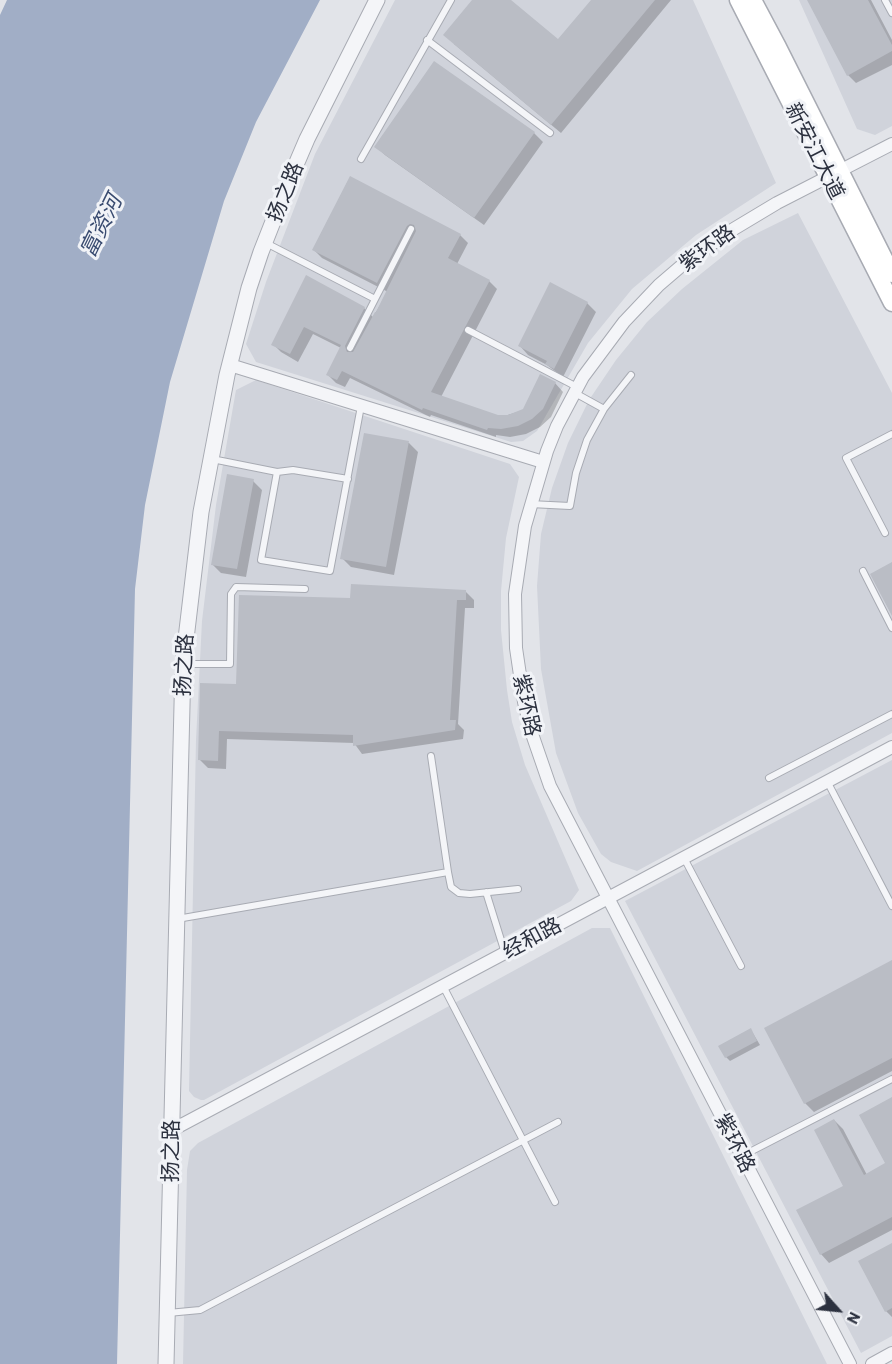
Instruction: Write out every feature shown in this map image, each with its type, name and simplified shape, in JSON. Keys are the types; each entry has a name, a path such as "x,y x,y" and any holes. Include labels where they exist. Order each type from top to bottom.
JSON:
{"main road":[{"name":"新安江大道","path":"738,0 892,274"},
{"name":"新安江大道","path":"753,0 892,303"}],"street":[{"name":"扬之路","path":"166,1364 183,664 194,562 210,459 249,288 307,139 377,0"},
{"name":"紫环路","path":"850,1364 550,786 531,731 524,702 516,648 515,594 520,548 530,503 557,426 596,358 624,322 659,285 680,267 752,217 892,144"},
{"path":"230,365 543,462"},
{"name":"经和路","path":"172,1130 892,747"},
{"path":"872,1364 892,1353"}],"lane":[{"path":"361,159 451,0"},
{"path":"885,0 892,13"},
{"path":"427,40 550,133"},
{"path":"350,348 411,229"},
{"path":"265,242 375,299"},
{"path":"468,330 576,390 604,409"},
{"path":"530,503 570,506 581,456 604,409 631,375"},
{"path":"277,472 261,560 330,571 361,406"},
{"path":"885,533 846,458 892,434"},
{"path":"210,459 277,472 293,470 348,479"},
{"path":"863,571 892,628"},
{"path":"183,664 230,664 231,594 236,587 305,589"},
{"path":"768,778 892,714"},
{"path":"431,756 452,887 455,891 465,894 518,889"},
{"path":"826,782 892,906"},
{"path":"684,858 741,966"},
{"path":"177,920 448,872"},
{"path":"486,892 505,952"},
{"path":"443,986 555,1202"},
{"path":"742,1156 892,1078"},
{"path":"168,1313 200,1310 558,1122"}],"shaded area":[{"path":"395,0 693,0 776,183 696,235 632,289 588,343 537,431 523,441 511,442 256,362 246,344 266,282 315,154"},
{"path":"799,0 892,0 892,126 875,135 857,129"},
{"path":"798,213 892,393 892,733 637,871 611,862 601,854 578,813 556,753 541,669 537,586 541,534 552,488 568,443 589,400 616,360 647,322 682,289 743,240"},
{"path":"256,380 510,464 519,477 506,538 501,591 501,630 507,690 512,722 525,765 579,890 571,901 201,1100 189,1091 196,740 202,621 216,505 236,390"},
{"path":"892,760 892,1336 861,1353 625,901"},
{"path":"592,928 610,928 827,1364 183,1364 187,1170 190,1151 198,1143"}],"water":[{"name":"富资河","path":"7,0 320,0 256,122 224,201 170,382 145,505 135,589 117,1364 0,1364 0,15"}],"building":[{"path":"472,0 511,0 558,39 591,0 655,0 551,125 443,35"},
{"path":"807,0 868,0 892,45 892,51 847,76"},
{"path":"434,61 535,132 474,218 374,147"},
{"path":"350,176 461,234 448,258 490,280 431,392 498,415 508,415 523,409 540,374 556,382 543,409 532,419 518,426 501,429 488,428 487,430 423,408 422,410 342,371 337,380 326,375 341,345 304,327 290,354 271,345 306,275 365,307 345,346 347,352 353,352 376,312 416,231 414,225 407,226 377,283 312,250"},
{"path":"550,282 588,302 554,369 545,364 547,361 518,346"},
{"path":"364,433 409,441 386,567 340,559"},
{"path":"227,474 254,479 237,569 211,565"},
{"path":"892,562 892,616 870,574"},
{"path":"351,584 466,590 466,600 457,600 450,720 456,720 455,730 353,746 353,735 219,731 218,761 198,760 200,683 236,684 239,595 350,598"},
{"path":"892,960 892,1058 804,1104 764,1028"},
{"path":"751,1028 757,1041 725,1058 718,1046"},
{"path":"892,1097 892,1217 820,1255 796,1210 843,1186 814,1130 834,1119 864,1175 885,1163 859,1115"},
{"path":"892,1243 892,1308 885,1312 858,1261"}]}
